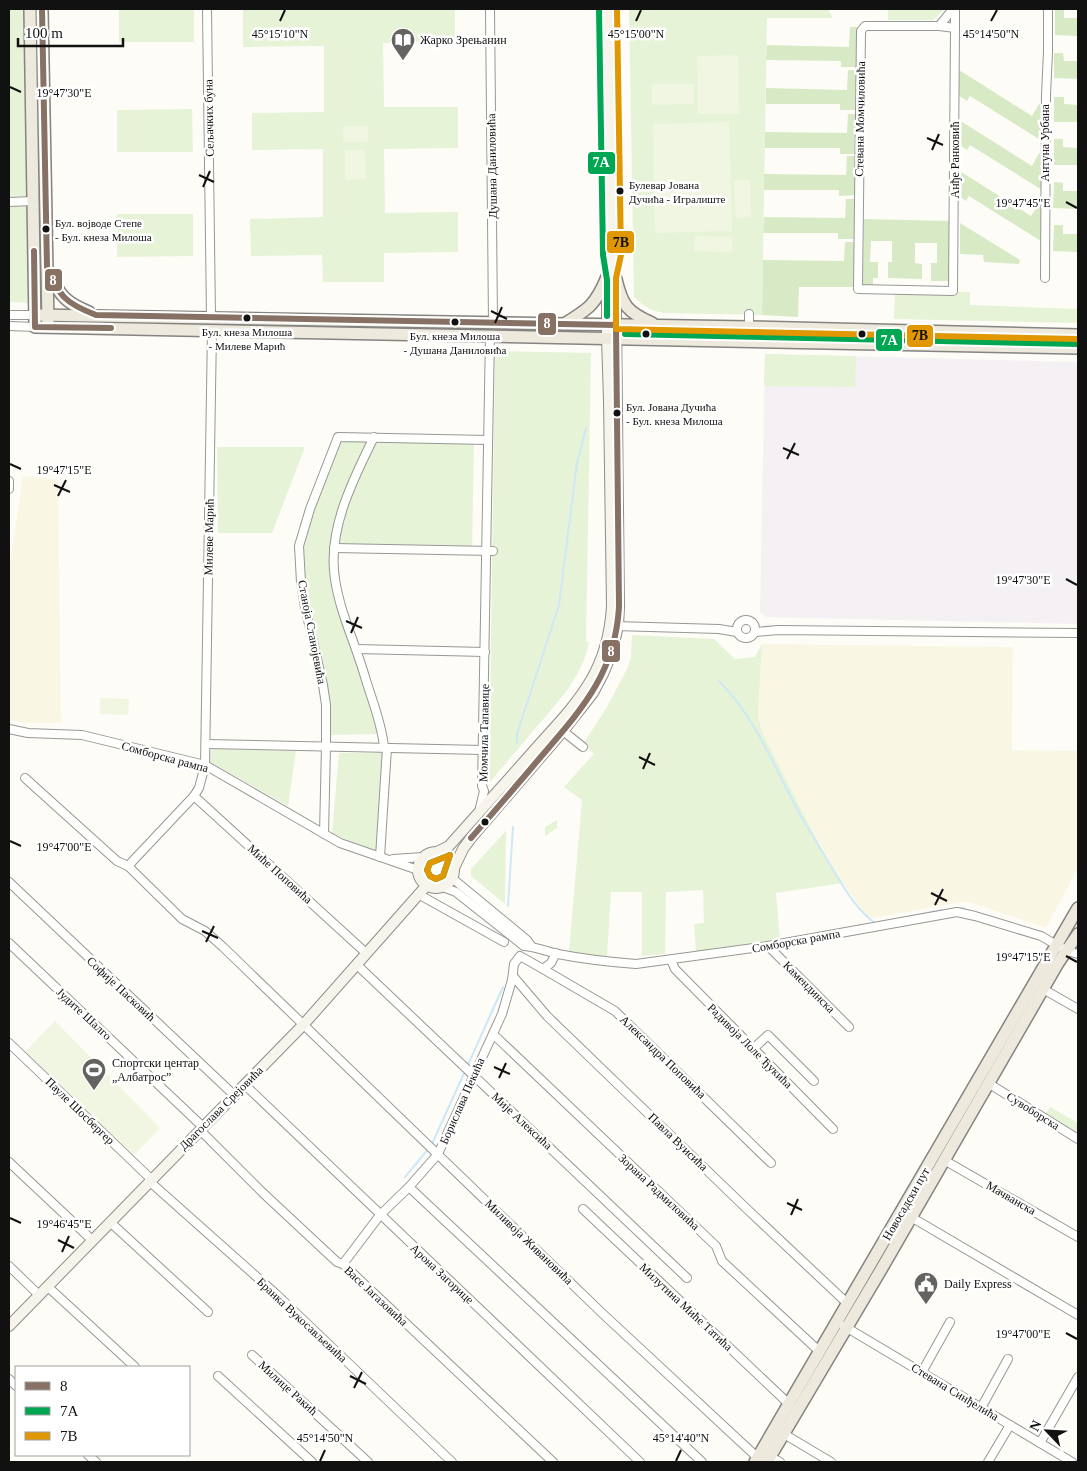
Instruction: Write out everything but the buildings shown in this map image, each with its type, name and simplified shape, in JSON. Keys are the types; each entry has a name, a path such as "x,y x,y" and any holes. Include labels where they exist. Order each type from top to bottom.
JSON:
{"main road":[{"path":"30,9 35,321"},
{"path":"42,9 48,327"},
{"path":"47,267 58,292 68,303 96,315"},
{"path":"564,324 591,306 612,278 629,310 658,326"},
{"path":"35,321 48,315 96,315 1078,335"},
{"path":"35,321 48,327 1078,348"},
{"path":"897,331 897,344"},
{"name":"Новосадски пут","path":"766,1460 790,1405 820,1352 842,1325 848,1304 1078,908"},
{"name":"Новосадски пут","path":"766,1460 784,1434 842,1325 910,1217 1043,989 1073,953 1078,934"}],"street":[{"name":"Сељачких буна","path":"208,9 211,317"},
{"name":"Душана Даниловића","path":"490,9 493,322"},
{"path":"453,873 453,863 447,855 437,852 432,852 423,857 418,870 419,876 426,885 432,888 443,887 453,873 463,849 471,838 564,731 588,700 604,674 612,652 614,626 611,579 612,255 608,9"},
{"path":"939,26 954,9"},
{"name":"Анђе Ранковић","path":"954,9 954,291"},
{"name":"Антуна Урбана","path":"1045,278 1048,9"},
{"name":"Стевана Момчиловића","path":"939,26 865,26 861,31 858,289 954,291"},
{"path":"939,26 955,28"},
{"path":"9,202 33,201"},
{"path":"748,327 749,314"},
{"path":"9,315 35,321"},
{"path":"9,326 35,321"},
{"name":"Милеве Марић","path":"128,866 194,796 199,788 205,765 212,330"},
{"name":"Момчила Тапавице","path":"489,793 482,786 485,652 490,551 488,440 490,335"},
{"name":"Станоја Станојевића","path":"324,834 326,704 305,607 301,582 300,546 310,509 338,437 374,437"},
{"path":"380,857 385,748 357,649 342,609 334,578 334,548 344,505 356,472 374,437 488,440"},
{"path":"9,481 9,490"},
{"path":"334,548 490,551"},
{"path":"737,629 740,622 746,619 751,621 755,629"},
{"path":"614,626 737,629"},
{"path":"437,852 449,846 478,814 489,793 569,712 588,688 600,665 609,635 614,626"},
{"path":"737,629 742,637 748,638 755,629"},
{"path":"755,629 1078,633"},
{"path":"357,649 485,652"},
{"name":"Сомборска рампа","path":"9,729 28,733 82,735 205,765 351,848 390,859 418,870"},
{"path":"564,731 582,747"},
{"path":"206,744 483,750"},
{"name":"Миливоја Живановића","path":"26,778 117,861 128,866 182,919 205,931 223,947 596,1307 766,1460"},
{"name":"Миће Поповића","path":"194,796 366,953"},
{"name":"Сомборска рампа","path":"390,859 423,857"},
{"name":"Сомборска рампа","path":"453,873 532,946"},
{"name":"Софије Пасковић","path":"9,882 234,1095"},
{"name":"Драгослава Срејовића","path":"9,1326 304,1024 426,885"},
{"name":"Сомборска рампа","path":"443,887 456,892 524,946 532,946 556,953 636,964 768,946 957,912 1041,936 1073,953"},
{"path":"418,894 504,942"},
{"name":"Јудите Шалго","path":"9,943 201,1129"},
{"name":"Камендинска","path":"768,946 850,1027"},
{"path":"542,969 551,963 556,953"},
{"name":"Борислава Пекића","path":"343,1264 380,1215 409,1187 432,1149 469,1070 493,1034 502,1014 513,976 514,964 520,956 542,969"},
{"name":"Радивоја Лоле Ђукића","path":"670,960 674,969 833,1129"},
{"name":"Мије Алексића","path":"356,964 687,1278"},
{"name":"Александра Поповића","path":"542,969 615,1011 771,1163"},
{"name":"Павла Вуисића","path":"513,976 554,1022 848,1304"},
{"path":"1043,989 1078,1009"},
{"name":"Зорана Радмиловића","path":"493,1034 716,1246 722,1261 820,1352"},
{"path":"754,1050 768,1035 814,1081"},
{"name":"Пауле Шосбергер","path":"9,1043 150,1180"},
{"name":"Сувоборска","path":"988,1083 1078,1139"},
{"name":"Арона Загорице","path":"244,1085 640,1462"},
{"name":"Васе Јагазовића","path":"201,1129 299,1227 337,1262 343,1264 553,1462"},
{"name":"Мачванска","path":"944,1160 1078,1237"},
{"path":"9,1162 92,1240"},
{"name":"Бранка Вукосављевића","path":"150,1180 276,1294 452,1462"},
{"path":"409,1187 702,1462"},
{"name":"Милутина Миће Татића","path":"583,1209 790,1405"},
{"path":"910,1217 1078,1315"},
{"path":"110,1222 208,1312"},
{"path":"9,1266 39,1295"},
{"path":"47,1286 134,1366"},
{"path":"922,1372 950,1322"},
{"name":"Стевана Синђелића","path":"842,1325 1072,1462"},
{"name":"Милице Ракић","path":"252,1355 368,1462"},
{"path":"981,1408 1008,1359"},
{"path":"218,1376 312,1462"},
{"path":"1040,1443 1078,1377"},
{"path":"988,1462 1010,1425"},
{"path":"784,1434 831,1462"}],"shaded area":[{"path":"765,354 1078,362 1078,624 766,617 760,612"},
{"path":"23,476 58,480 61,723 26,723 9,720 9,570"},
{"path":"762,644 1013,647 1012,750 1078,751 1078,868 1046,928 969,902 868,919 828,862 762,732 758,715"}],"green space":[{"path":"9,9 28,9 30,197 9,200"},
{"path":"119,9 194,9 194,42 119,42"},
{"path":"243,9 455,9 455,42 383,43 384,107 458,107 458,148 384,149 385,213 458,212 458,252 384,253 384,282 323,282 322,255 251,256 250,219 323,217 323,149 252,150 252,113 324,112 324,46 243,47"},
{"path":"629,9 828,9 833,18 767,18 762,315 664,313 648,308 634,297"},
{"path":"888,9 945,9 933,20 888,20"},
{"path":"1055,10 1064,10 1064,18 1078,18 1078,36 1055,35"},
{"path":"850,27 860,27 859,67 841,67 841,61 766,60 767,45 849,47"},
{"path":"1054,53 1063,53 1064,61 1078,61 1078,79 1054,78"},
{"path":"738,55 739,114 698,114 697,56"},
{"path":"848,70 859,70 859,110 840,110 840,104 766,104 766,88 847,90"},
{"path":"959,70 1032,116 1039,104 1043,106 1042,141 970,96 967,101 958,95"},
{"path":"652,84 694,84 694,104 652,105"},
{"path":"1054,97 1064,97 1064,104 1078,105 1078,122 1054,122"},
{"path":"192,109 193,152 117,152 117,110"},
{"path":"848,114 859,114 858,154 840,154 840,148 765,148 765,132 847,133"},
{"path":"959,120 1032,166 1039,153 1043,156 1042,190 970,145 967,150 958,144"},
{"path":"729,122 732,231 655,233 653,124"},
{"path":"343,126 368,126 368,142 343,142"},
{"path":"1054,139 1063,139 1063,147 1078,148 1078,165 1054,165"},
{"path":"345,150 365,150 366,179 345,180"},
{"path":"847,156 858,156 858,195 839,196 839,190 764,190 764,174 846,175"},
{"path":"958,170 1031,216 1039,204 1043,206 1041,241 969,196 966,201 957,195"},
{"path":"734,180 750,180 751,217 736,218"},
{"path":"1054,182 1063,183 1063,191 1078,191 1078,209 1053,208"},
{"path":"846,199 858,199 857,239 838,239 838,233 763,233 764,217 845,218"},
{"path":"26,204 29,206 33,303 9,302 9,205"},
{"path":"117,214 193,214 193,256 117,257"},
{"path":"864,219 949,221 949,281 931,281 931,263 937,263 937,243 915,243 915,263 922,264 922,279 888,278 888,262 892,262 892,241 871,241 870,262 878,262 878,278 873,278 873,287 863,287"},
{"path":"960,223 1020,260 1019,264 984,262 983,255 960,254"},
{"path":"1054,225 1063,225 1063,234 1078,234 1078,252 1053,251"},
{"path":"695,236 732,237 732,252 694,251"},
{"path":"845,242 857,242 856,287 799,287 798,317 762,315 763,260 844,261"},
{"path":"895,291 970,292 970,305 1078,309 1078,323 894,319"},
{"path":"495,351 591,353 586,642 589,642 581,667 568,689 489,783"},
{"path":"765,354 856,356 855,387 764,386"},
{"path":"340,439 370,440 341,506 333,541 331,578 335,602 361,675 379,734 329,735 304,580 302,549 313,511"},
{"path":"376,440 474,443 472,548 337,546 353,492"},
{"path":"217,447 305,447 272,533 218,533"},
{"path":"632,635 714,639 735,659 755,657 762,644 758,715 762,732 828,862 843,883 776,893 780,940 696,952 694,924 704,923 703,890 666,892 665,954 642,956 642,892 611,892 607,957 569,952 582,800 564,787 594,754 583,744 607,707 627,669 631,658"},
{"path":"100,698 129,699 128,715 100,714"},
{"path":"212,749 296,751 288,806 210,762 208,757"},
{"path":"339,753 383,753 378,852 332,834"},
{"path":"557,820 557,828 545,836 545,827"},
{"path":"506,831 505,904 471,876 471,869"},
{"name":"Спортски центар „Албатрос”","path":"55,1021 160,1128 134,1155 24,1053"},
{"path":"1050,1107 1078,1123 1078,1136 1045,1115"}],"waterway":[{"path":"517,743 517,734 559,605 577,463 586,428"},
{"path":"719,681 743,709 753,725 800,814 844,888 861,911 875,923"},
{"path":"508,906 513,827"},
{"path":"902,918 964,908"},
{"path":"467,1067 503,987"},
{"path":"432,1144 465,1071"},
{"path":"405,1177 429,1148"}],"transit line":[{"name":"8","path":"42,9 47,267 60,292 77,307 96,315 616,325 619,607 611,653 603,672 581,708 471,838"},
{"name":"7A","path":"599,9 603,255 607,280 607,316"},
{"name":"7B","path":"617,9 621,255 616,278 616,329 1078,339"},
{"name":"8","path":"34,251 35,327 111,328"},
{"name":"7A","path":"625,334 1078,344"},
{"name":"7A","path":"450,855 443,876 436,879 430,876 427,870 430,863 450,855"},
{"name":"7B","path":"450,855 443,876 436,879 430,876 427,870 430,863 450,855"}],"place":[{"name":"Жарко Зрењанин","path":"403,61"},
{"name":"Булевар Јована Дучића - Игралиште","path":"620,191"},
{"name":"Бул. војводе Степе - Бул. кнеза Милоша","path":"46,229"},
{"name":"Бул. кнеза Милоша - Милеве Марић","path":"247,318"},
{"name":"Бул. кнеза Милоша - Душана Даниловића","path":"455,322"},
{"name":"Бул. Јована Дучића - Бул. кнеза Милоша","path":"617,413"},
{"name":"Спортски центар „Албатрос”","path":"94,1091"},
{"name":"Daily Express","path":"926,1305"}]}
